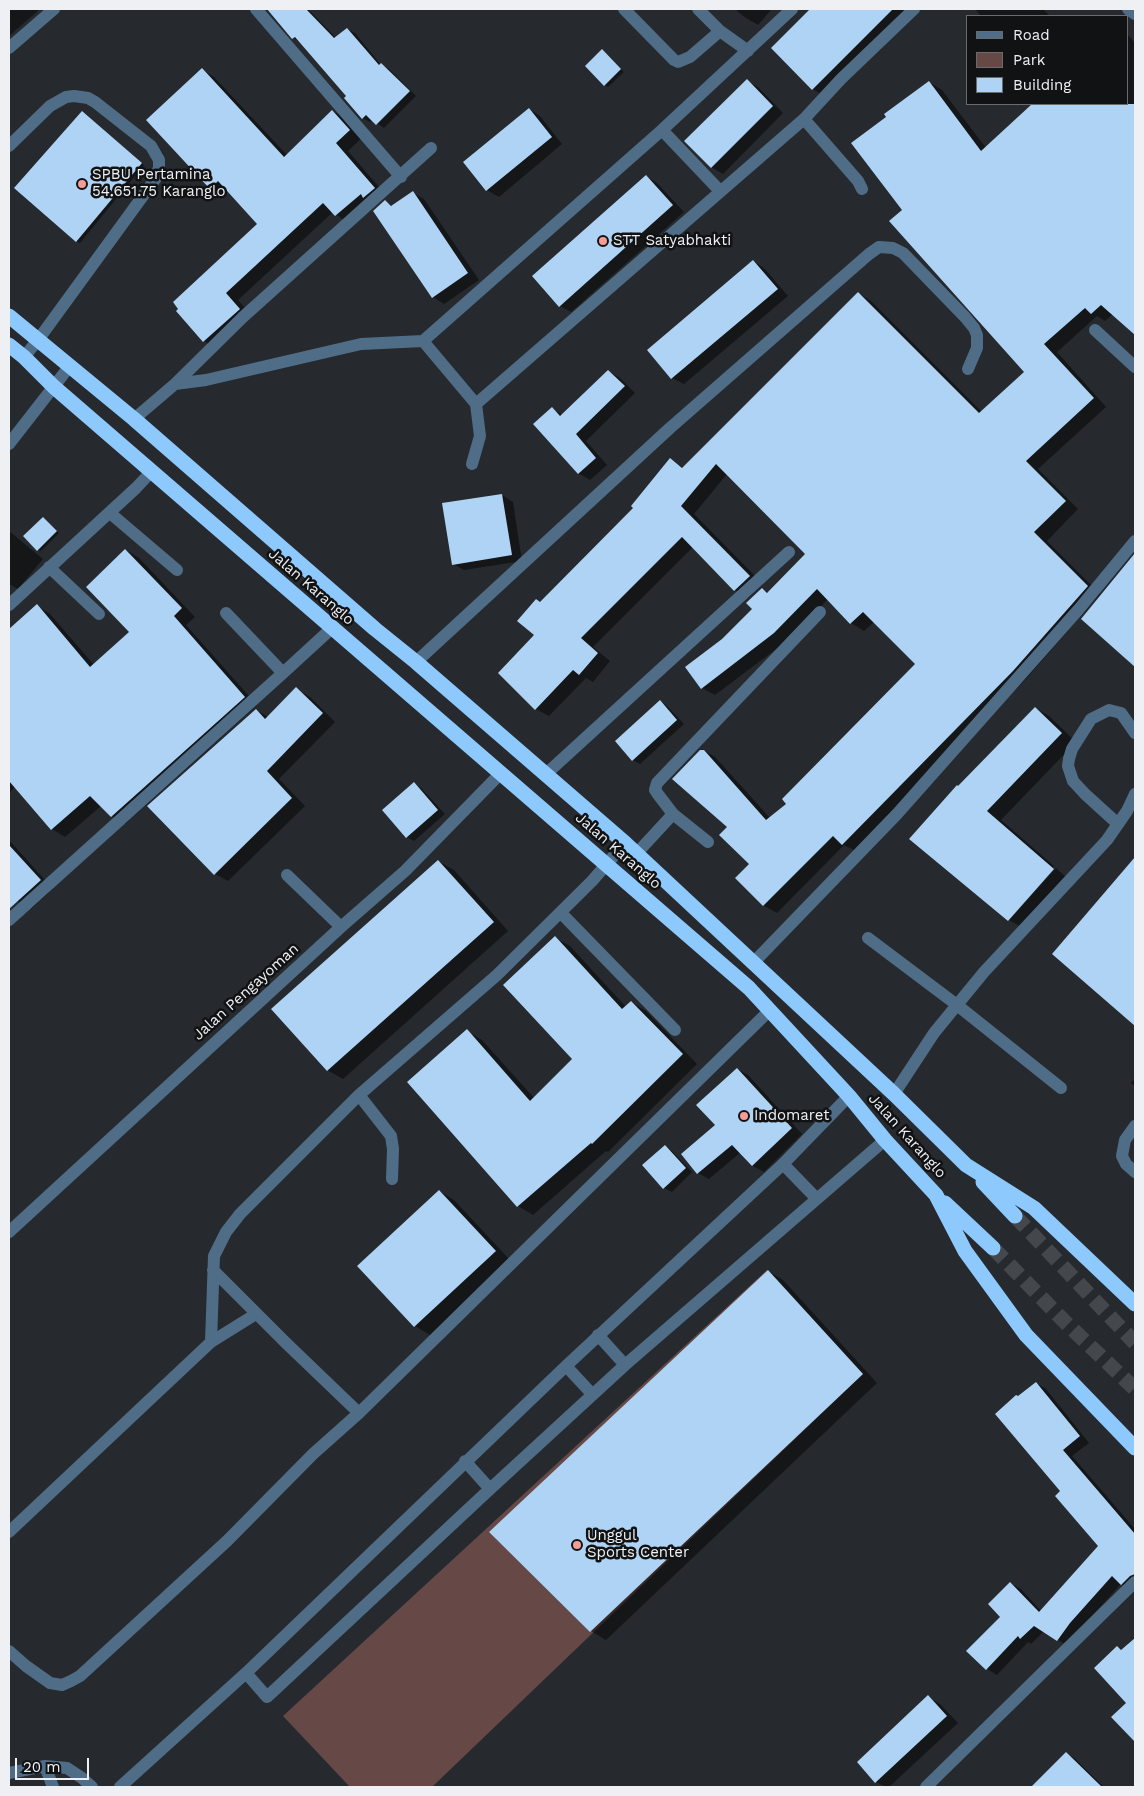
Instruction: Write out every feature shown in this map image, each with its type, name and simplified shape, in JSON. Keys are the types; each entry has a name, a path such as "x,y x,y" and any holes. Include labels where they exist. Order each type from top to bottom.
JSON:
{"highway":[{"name":"Jalan Karanglo","path":"9,316 134,419 375,629 625,842 894,1094 966,1165 1034,1208 1135,1304"},
{"name":"Jalan Karanglo","path":"9,345 24,357 54,388 749,988 849,1096 885,1140 936,1195 965,1251 1026,1335 1135,1448"},
{"path":"966,1165 1015,1216"},
{"path":"936,1195 993,1248"}],"street":[{"path":"9,48 54,9"},
{"path":"256,9 401,177"},
{"path":"624,9 678,62 690,57 720,31"},
{"path":"698,9 720,31 748,51"},
{"path":"175,384 206,380 361,344 423,341 662,130 711,82 748,51 792,9"},
{"path":"476,404 804,118 841,79 914,9"},
{"path":"1128,9 1135,14"},
{"path":"9,146 50,106 66,97 74,96 88,98 95,102 151,146 159,160 156,178 24,357"},
{"path":"804,118 858,181 862,189"},
{"path":"662,130 720,191"},
{"path":"134,419 175,384 243,317 432,148"},
{"path":"416,662 670,428 869,254 879,248 888,247 898,249 904,253 965,316 974,328 977,348 968,369"},
{"path":"1095,330 1135,367"},
{"path":"423,341 476,404 480,436 472,464"},
{"path":"9,444 69,367"},
{"path":"9,605 110,513 152,471"},
{"path":"110,513 177,570"},
{"path":"754,962 897,814 1080,609 1135,541"},
{"path":"546,774 789,552"},
{"path":"50,567 99,614"},
{"path":"708,842 673,814 657,793 656,786 659,779 820,612"},
{"path":"226,613 284,673"},
{"path":"9,920 332,628"},
{"path":"1118,824 1073,781 1068,766 1069,759 1072,749 1091,719 1109,710 1121,713 1135,733"},
{"name":"Jalan Pengayoman","path":"9,1232 341,927 405,871 501,773"},
{"path":"894,1094 934,1033 984,972 1107,840 1127,811 1135,794"},
{"path":"637,853 673,814"},
{"path":"211,1342 214,1256 226,1232 240,1214 359,1095 497,975 560,913 607,864 625,842"},
{"path":"287,876 341,927"},
{"path":"560,913 675,1030"},
{"path":"868,938 957,1005 1061,1088"},
{"path":"9,1651 50,1683 62,1685 80,1676 227,1541 769,1011"},
{"path":"359,1095 391,1136 393,1149 392,1179"},
{"path":"120,1787 246,1673 465,1461 783,1164 849,1096"},
{"path":"1135,1126 1125,1140 1122,1156 1126,1164 1135,1172"},
{"path":"246,1673 267,1697 592,1394 885,1140"},
{"path":"783,1164 816,1199"},
{"path":"213,1270 359,1413"},
{"path":"9,1532 211,1342 256,1314"},
{"path":"598,1335 625,1365"},
{"path":"566,1366 592,1394"},
{"path":"465,1461 490,1488"},
{"path":"926,1787 1135,1582"},
{"path":"9,1773 45,1766 66,1768 92,1787"},
{"path":"45,1766 54,1787"}],"green space":[{"name":"Unggul Sports Center","path":"767,1270 863,1374 432,1787 350,1787 283,1716"}],"building":[{"path":"267,9 306,9 334,38 347,28 379,65 381,63 410,91 376,125 366,115 362,119 344,98 346,96 295,37 292,39"},
{"path":"810,9 893,9 812,90 771,48"},
{"path":"602,49 621,69 604,86 585,66"},
{"path":"202,68 284,157 332,110 350,130 336,143 375,188 363,198 361,194 335,216 323,203 226,293 240,309 203,342 176,311 178,309 173,302 257,224 218,181 210,189 146,120"},
{"path":"747,79 773,106 711,168 684,141"},
{"path":"929,81 981,151 1031,105 1135,104 1135,335 1101,305 1091,314 1085,308 1044,344 1094,398 1026,461 1066,501 1034,532 1088,586 1013,671 842,845 833,836 763,906 735,878 749,864 719,835 727,827 672,779 700,750 704,750 766,820 786,804 782,799 915,664 863,612 850,624 817,589 774,633 701,689 685,667 722,639 752,609 746,603 762,588 767,593 805,554 716,464 681,506 750,576 734,591 682,537 581,638 598,653 579,675 573,670 535,710 498,673 534,635 517,621 536,599 540,602 633,508 631,506 670,458 682,468 858,292 979,413 1024,372 889,221 902,210 851,143 886,117 884,114"},
{"path":"529,108 552,137 486,191 463,162"},
{"path":"82,111 142,163 76,242 14,188"},
{"name":"STT Satyabhakti","path":"646,175 673,205 559,307 532,276"},
{"path":"413,191 468,273 432,298 373,211 385,200 391,206"},
{"path":"753,260 778,289 671,379 647,350"},
{"path":"608,370 625,386 576,434 596,458 578,474 533,424 552,407 560,416"},
{"path":"502,494 512,555 452,565 442,503"},
{"path":"43,517 57,531 37,551 23,536"},
{"path":"125,549 182,608 174,616 245,697 111,817 90,796 51,830 9,781 9,629 37,604 90,667 129,632 86,587"},
{"path":"1135,553 1135,667 1081,619"},
{"path":"296,687 323,713 267,771 292,798 214,875 147,806 256,709 265,719"},
{"path":"660,700 677,720 632,761 615,741"},
{"path":"1035,707 1062,733 987,811 1054,869 1008,921 909,839 957,785"},
{"path":"414,782 438,810 406,838 382,810"},
{"path":"9,845 41,880 9,909"},
{"path":"1135,857 1135,1026 1052,954"},
{"path":"438,860 494,922 327,1071 271,1009"},
{"path":"555,936 622,1009 631,1001 683,1054 592,1144 517,1207 407,1082 467,1029 530,1101 572,1059 503,985"},
{"name":"Indomaret","path":"737,1068 792,1128 752,1166 732,1145 697,1174 681,1154 715,1125 696,1105"},
{"path":"665,1145 686,1168 663,1189 642,1165"},
{"path":"439,1190 496,1251 414,1327 357,1266"},
{"path":"768,1270 863,1374 590,1632 489,1532"},
{"path":"1036,1382 1080,1436 1063,1450 1135,1534 1135,1574 1130,1576 1121,1585 1112,1576 1070,1623 1057,1641 1034,1626 1020,1639 1018,1636 986,1670 966,1651 1000,1617 988,1604 1010,1582 1039,1612 1098,1546 1055,1496 1060,1491 995,1414 1016,1395 1018,1396"},
{"path":"1135,1638 1135,1742 1111,1717 1126,1703 1094,1668 1117,1646 1121,1650"},
{"path":"928,1695 947,1716 875,1783 857,1762"},
{"path":"1066,1752 1102,1787 1031,1787"}],"tunnel":[{"path":"1015,1216 1135,1343"},
{"path":"993,1248 1067,1324 1135,1389"}],"place":[{"name":"SPBU Pertamina 54.651.75 Karanglo","path":"82,184"},
{"name":"STT Satyabhakti","path":"603,241"},
{"name":"Indomaret","path":"744,1116"},
{"name":"Unggul Sports Center","path":"577,1545"}]}
